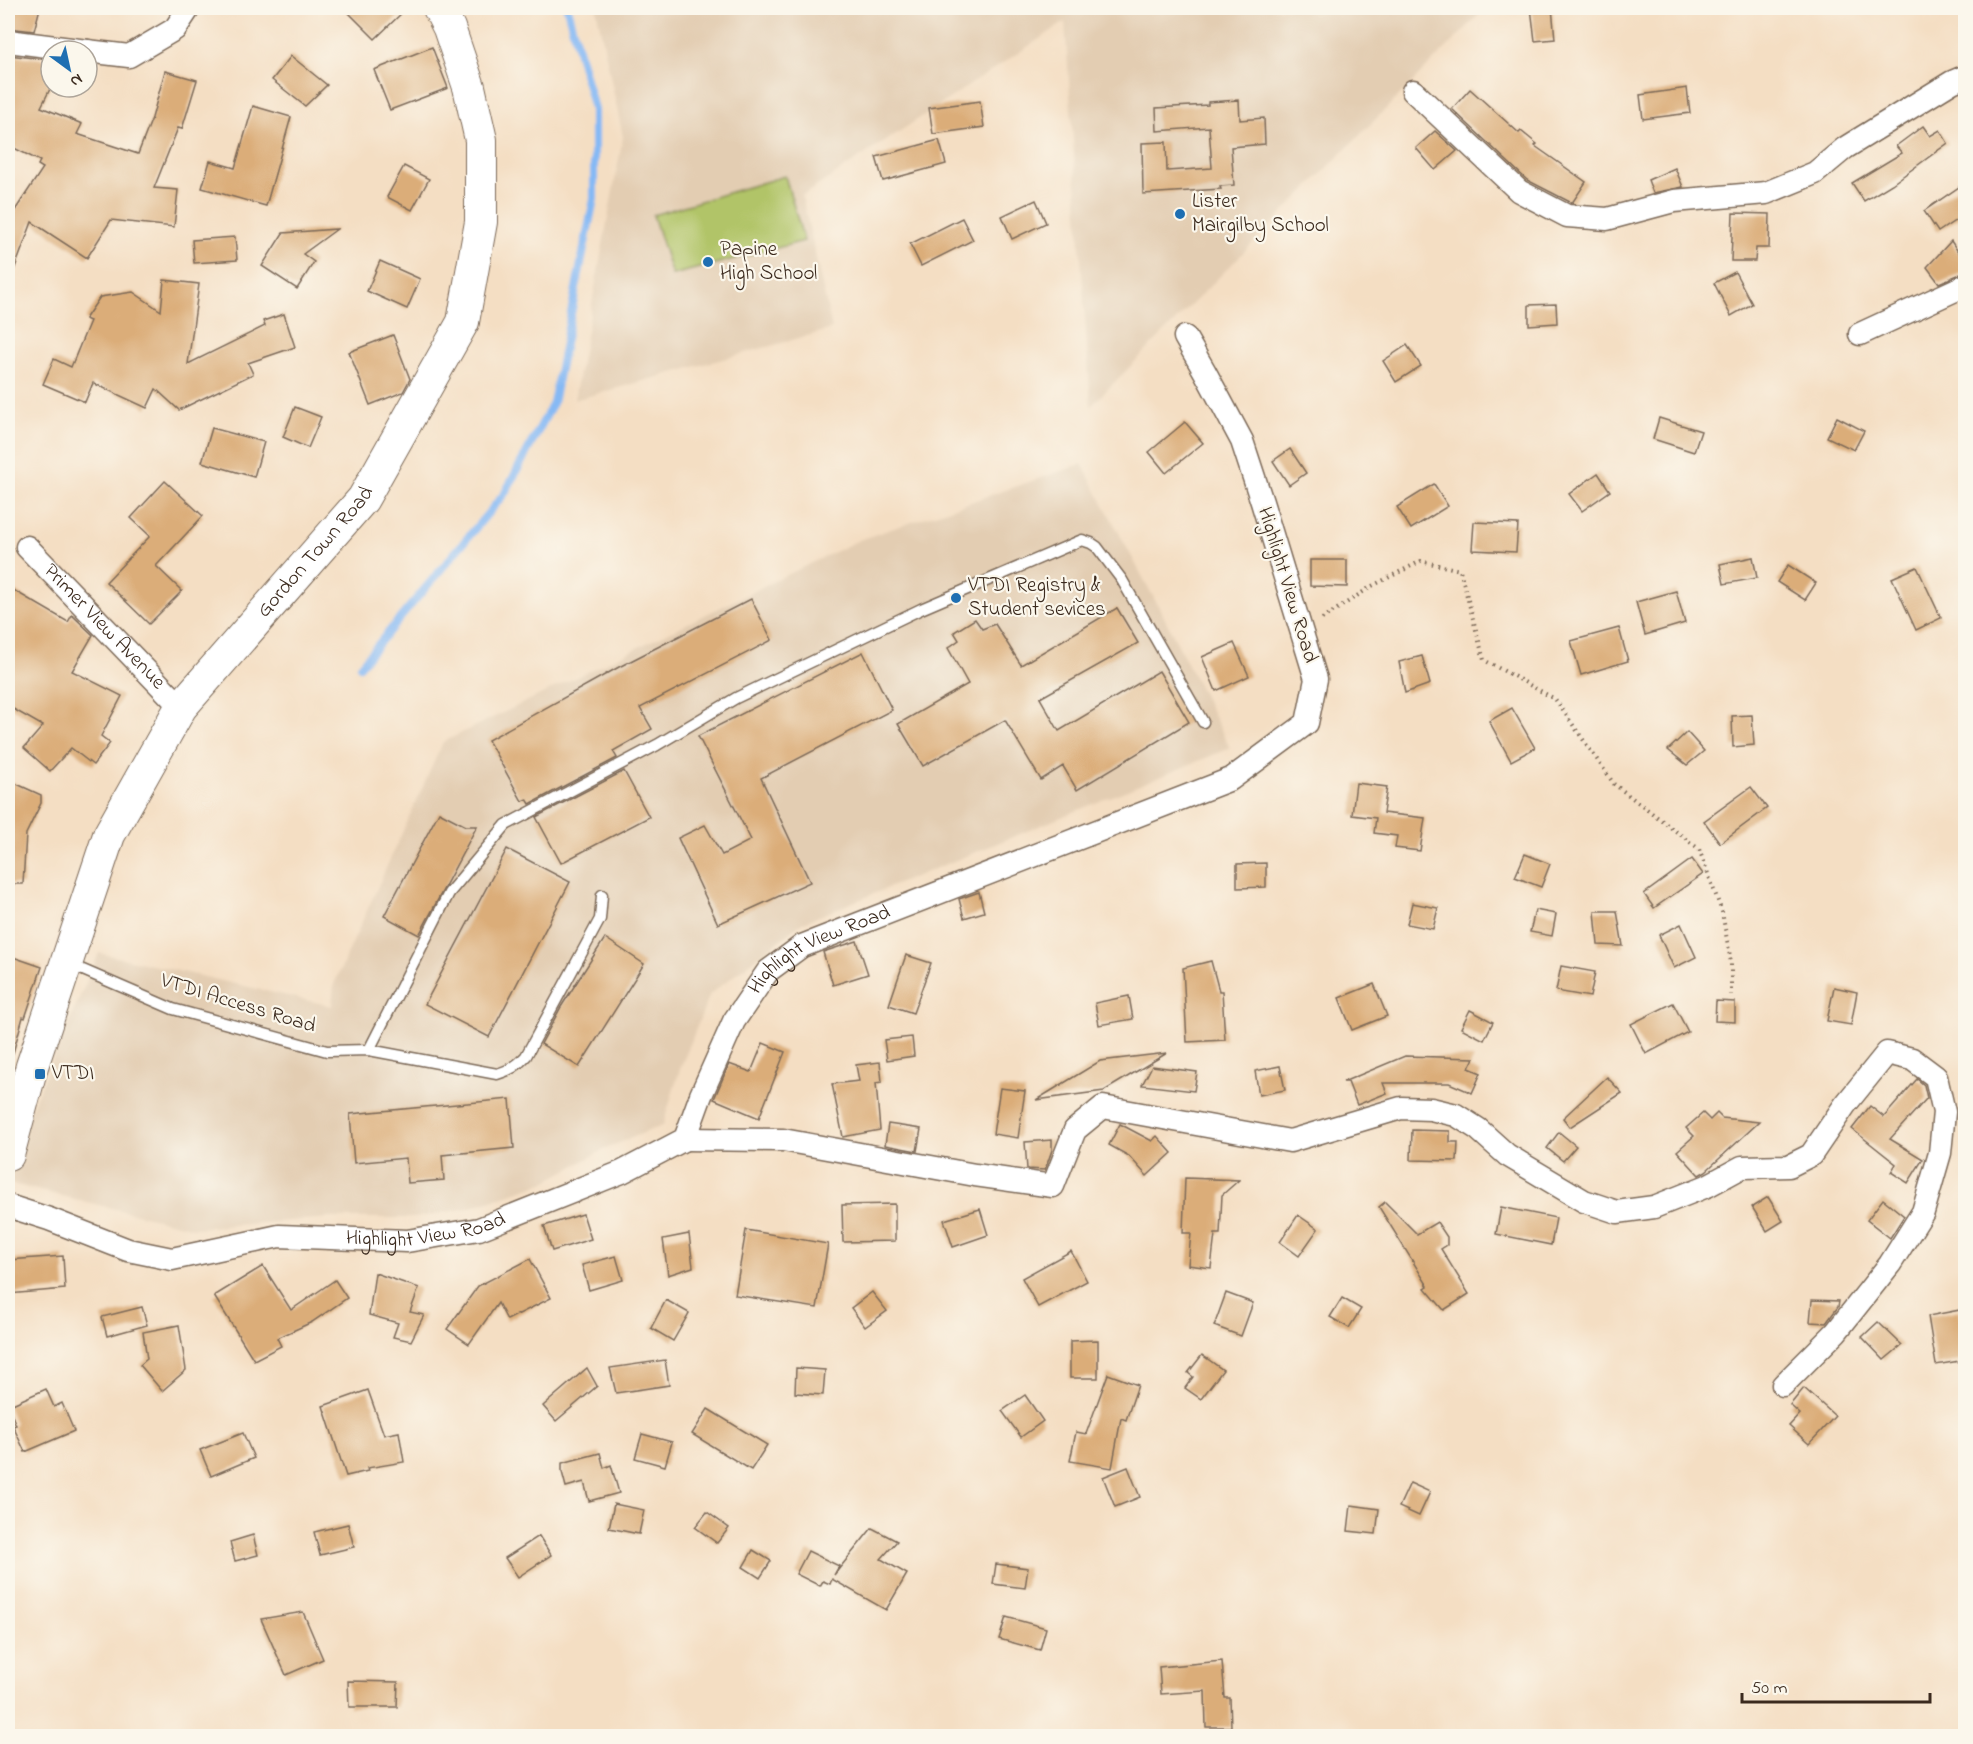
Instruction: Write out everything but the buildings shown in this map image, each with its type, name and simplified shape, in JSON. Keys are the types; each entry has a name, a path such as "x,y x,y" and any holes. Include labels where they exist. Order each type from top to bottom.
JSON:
{"main road":[{"name":"Gordon Town Road","path":"8,1155 32,1066 109,835 181,707 363,499 463,322 481,222 482,140 469,87 440,8"}],"street":[{"path":"99,52 129,56 175,29 189,8"},
{"path":"8,41 39,45"},
{"path":"1413,91 1520,191 1567,216 1607,219 1674,201 1766,193 1815,173 1845,148 1965,76"},
{"path":"1860,334 1965,285"},
{"name":"Highlight View Road","path":"8,1206 128,1250 172,1259 279,1236 406,1241 479,1229 622,1172 685,1138 701,1095 734,1021 768,971 802,946 1231,779 1307,723 1316,679 1262,502 1242,441 1185,337"},
{"name":"Primer View Avenue","path":"27,547 181,707"},
{"path":"685,1138 783,1140 975,1175 1053,1186 1075,1130 1103,1107 1290,1141 1401,1108 1431,1109 1456,1115 1478,1129 1507,1155 1584,1201 1617,1212 1654,1207 1707,1186 1742,1167 1789,1166 1804,1159 1811,1155 1845,1105 1887,1053 1912,1059 1936,1077 1944,1112 1940,1153 1923,1212 1890,1264 1836,1332 1783,1385"}],"lane":[{"path":"369,1050 449,893 506,825 657,745 736,698 921,609 1082,540 1096,547 1122,580 1203,722"},
{"name":"VTDI Access Road","path":"65,963 173,1009 327,1051 369,1050 496,1074 518,1065 526,1056 600,919 602,895"}],"path":[{"path":"1301,632 1372,586 1421,561 1460,570 1484,660 1555,699 1614,784 1698,849 1722,912 1731,962 1731,995"}],"shaded area":[{"path":"596,8 1486,8 1091,406 1065,22 802,196 832,329 574,400 623,137"},
{"path":"1082,464 1163,615 1230,748 802,923 710,994 680,1069 663,1125 607,1148 543,1183 468,1208 414,1218 330,1218 194,1228 8,1183 8,1161 99,953 332,1006 334,984 443,742 859,540"}],"green space":[{"path":"785,176 804,241 672,275 653,215"}],"waterway":[{"path":"360,666 505,493 553,403 594,199 594,109 567,8"}],"place":[{"name":"Lister Mairgilby School","path":"1180,214"},
{"name":"Papine High School","path":"708,262"},
{"name":"VTDI Registry & Student sevices","path":"956,598"},
{"name":"VTDI","path":"40,1074"}]}
